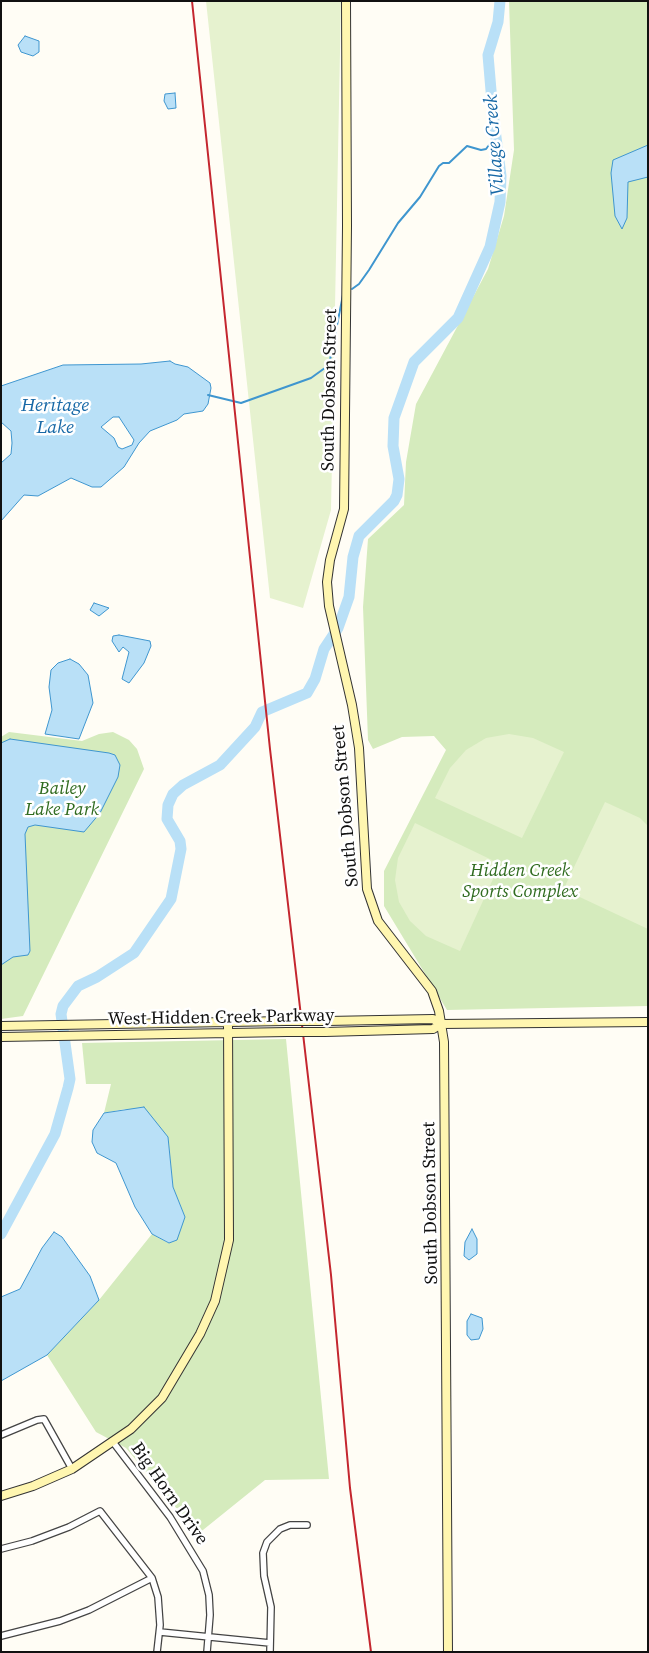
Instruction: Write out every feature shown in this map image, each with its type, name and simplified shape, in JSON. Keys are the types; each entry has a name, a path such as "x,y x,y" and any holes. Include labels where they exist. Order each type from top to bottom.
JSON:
{"street":[{"name":"South Dobson Street","path":"346,1 347,226 344,509 330,560 328,582 332,617 359,748 366,889 378,921 432,991 441,1024 445,1062 448,1652"},
{"name":"West Hidden Creek Parkway","path":"1,1026 433,1019 441,1024 433,1029 1,1037"},
{"path":"1,1496 33,1486 72,1469 131,1429 162,1398 200,1334 216,1301 229,1240 231,1218 228,1022"},
{"path":"441,1024 648,1022"},
{"path":"1,1435 37,1420 44,1419 72,1469"},
{"name":"Big Horn Drive","path":"113,1442 170,1517 202,1570 209,1595 210,1615 207,1652"},
{"path":"1,1549 32,1542 69,1527 100,1511 152,1578 158,1597 160,1632 157,1652"},
{"path":"270,1652 271,1608 264,1576 263,1554 267,1542 280,1529 290,1525 307,1525"},
{"path":"1,1636 60,1621 89,1610 152,1578"},
{"path":"160,1632 270,1643"}],"green space":[{"path":"206,1 341,1 331,510 303,608 270,598"},
{"name":"Hidden Creek Sports Complex","path":"509,1 648,1 648,1006 447,1010 384,906 384,871 446,750 434,736 402,737 373,749 368,740 363,607 368,539 404,505 406,462 416,404 488,269 504,216 514,150"},
{"name":"Bailey Lake Park","path":"9,732 82,741 99,734 113,732 129,740 137,749 144,769 23,1016 1,1019 1,737"},
{"path":"509,734 533,738 564,752 522,838 435,798 450,768 466,750 486,738"},
{"path":"605,802 640,818 648,826 648,929 569,892 567,889 566,884"},
{"path":"415,823 494,861 499,866 460,951 426,936 410,921 399,902 395,880 398,858"},
{"path":"286,1039 329,1479 265,1480 198,1534 126,1448 96,1432 47,1355 99,1300 152,1234 168,1243 185,1217 173,1187 168,1137 125,1109 104,1113 111,1084 86,1084 82,1043"}],"water":[{"path":"25,36 39,41 39,52 33,56 21,52 18,45"},
{"path":"175,93 176,108 168,109 164,101 165,94"},
{"path":"648,145 648,177 628,182 627,218 622,229 615,216 611,173 613,160"},
{"name":"Heritage Lake","path":"170,361 188,367 210,383 208,404 203,411 184,414 177,420 150,431 139,443 124,467 101,487 92,487 71,478 38,496 24,495 1,521 1,463 11,454 12,443 11,431 1,422 1,386 63,365 141,364","holes":["113,417 119,417 134,440 132,445 122,449 118,447 114,438 101,427"]},
{"path":"94,603 109,608 99,616 90,610"},
{"path":"119,635 150,641 151,646 144,663 129,683 122,679 129,652 123,647 119,652 112,641 113,636"},
{"path":"70,659 79,664 88,675 93,703 79,739 45,734 52,710 49,687 51,670 58,663"},
{"path":"10,739 109,753 115,755 120,765 118,777 100,813 84,832 35,825 28,827 25,834 30,951 28,955 13,957 1,965 1,743"},
{"path":"144,1107 168,1137 173,1187 185,1217 177,1240 169,1243 152,1234 135,1207 116,1163 97,1153 92,1142 93,1130 104,1113"},
{"path":"472,1229 477,1239 477,1254 469,1260 464,1256 465,1242"},
{"path":"54,1232 62,1237 90,1276 99,1300 47,1355 1,1381 1,1297 20,1289 42,1248"},
{"path":"471,1314 482,1318 483,1329 479,1339 471,1340 467,1335 467,1321"}],"waterway":[{"name":"Village Creek","path":"1,1234 55,1134 68,1088 70,1079 61,1014 63,1006 78,986 97,977 134,953 171,899 181,849 180,841 167,819 168,805 173,794 183,785 220,765 255,727 262,712 307,693 315,679 324,649 338,628 349,597 353,557 359,536 394,501 397,495 399,479 393,446 394,418 414,362 458,318 490,247 500,202 501,176 488,55 498,22 500,1"},
{"path":"352,289 359,284 369,270 398,223 420,197 439,166 443,163 449,163 467,146 481,150 486,149 496,136"},
{"path":"208,395 241,403 311,378 329,365 343,295"}],"railway":[{"path":"192,1 270,749 331,1275 350,1488 371,1652"}]}
